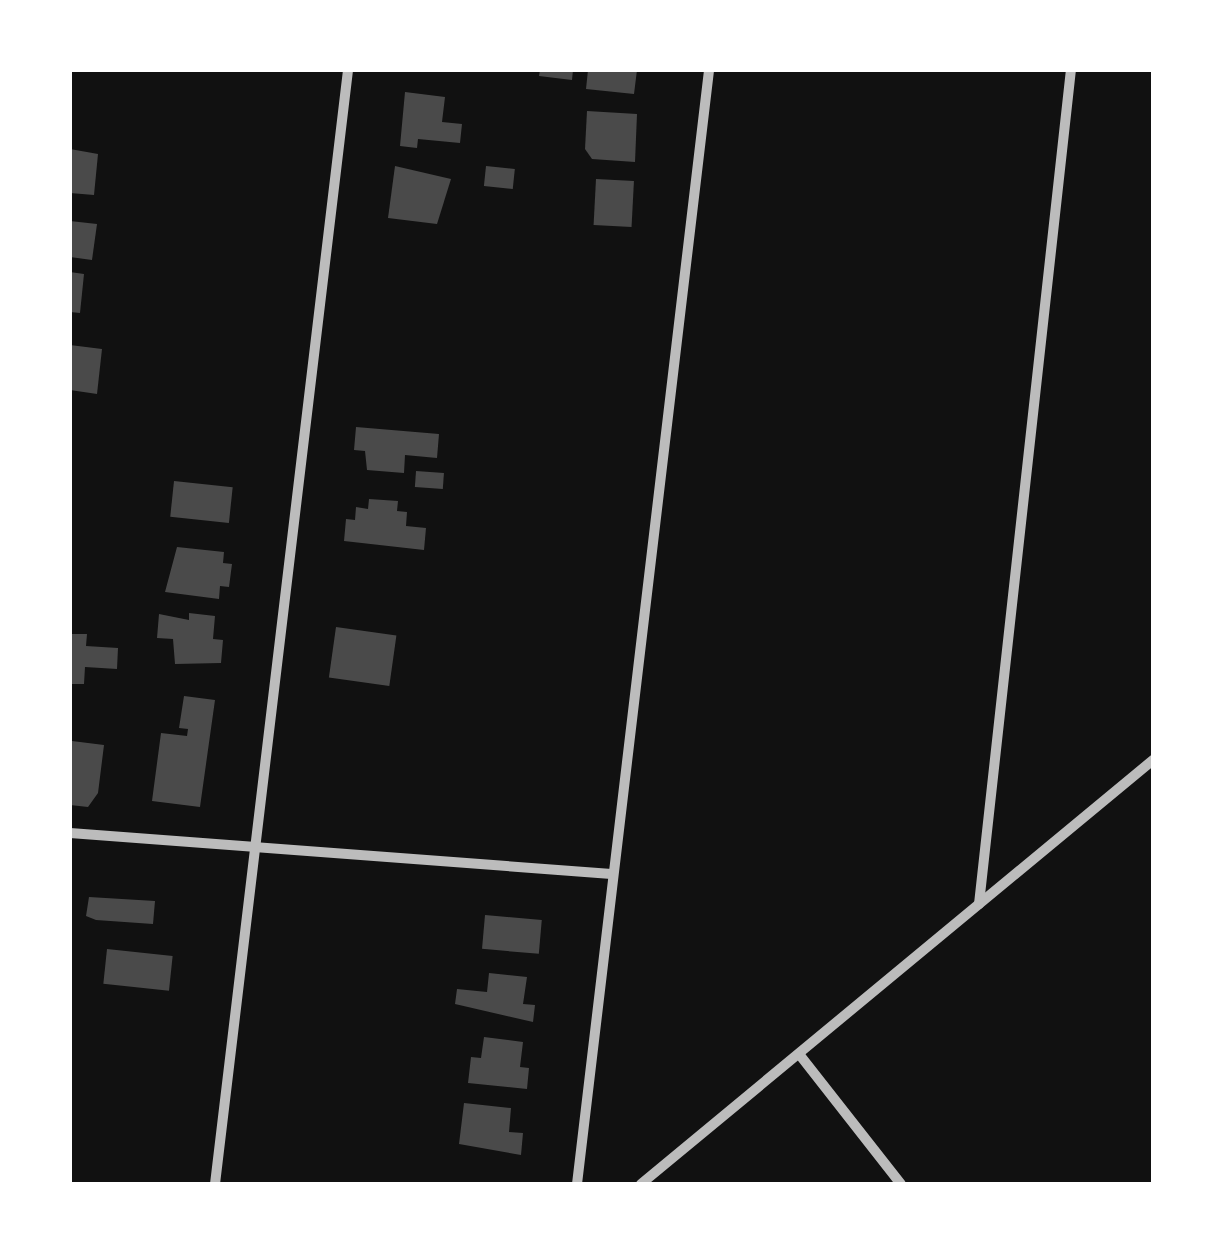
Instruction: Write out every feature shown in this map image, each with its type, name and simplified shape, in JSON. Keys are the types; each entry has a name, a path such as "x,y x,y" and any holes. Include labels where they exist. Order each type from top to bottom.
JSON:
{"street":[{"path":"215,1184 348,70"},
{"path":"577,1184 610,874 708,70"},
{"path":"979,904 1071,70"},
{"path":"642,1184 1153,760"},
{"path":"70,834 610,874"},
{"path":"800,1054 901,1184"}],"building":[{"path":"540,70 573,70 572,80 539,76"},
{"path":"588,70 637,70 634,94 586,89"},
{"path":"405,92 445,97 442,122 462,124 460,143 418,139 417,148 400,146"},
{"path":"587,111 637,114 635,162 592,159 585,149"},
{"path":"70,149 98,154 94,195 70,193"},
{"path":"395,166 451,179 437,224 388,218"},
{"path":"486,166 515,169 513,189 484,186"},
{"path":"596,179 634,181 632,227 594,225"},
{"path":"70,221 97,224 92,260 70,257"},
{"path":"70,272 84,274 80,313 70,312"},
{"path":"70,345 102,349 97,394 70,390"},
{"path":"356,427 439,434 437,458 405,455 404,473 367,470 365,451 354,450"},
{"path":"416,471 444,473 443,489 415,487"},
{"path":"174,481 233,487 229,523 170,517"},
{"path":"369,499 398,501 397,511 407,512 406,526 426,528 424,550 344,541 346,519 355,520 356,507 368,509"},
{"path":"177,547 224,552 223,563 232,564 229,587 220,586 219,599 165,592"},
{"path":"189,613 215,616 213,639 223,640 221,663 175,664 173,639 157,638 159,614 189,620"},
{"path":"336,627 396,635 389,686 329,678"},
{"path":"70,634 87,634 86,646 118,648 117,669 85,667 84,684 70,684"},
{"path":"184,696 215,700 200,807 152,801 161,733 187,736 188,729 179,728"},
{"path":"72,741 104,745 98,793 88,807 70,805"},
{"path":"89,897 155,901 153,924 86,916"},
{"path":"485,915 542,920 539,954 482,949"},
{"path":"107,949 173,956 169,991 103,984"},
{"path":"489,973 527,977 523,1004 535,1005 533,1022 455,1004 457,989 487,992"},
{"path":"484,1037 523,1042 520,1067 529,1068 527,1089 468,1083 471,1057 481,1058"},
{"path":"464,1103 511,1108 509,1132 523,1133 521,1155 459,1144"}]}
